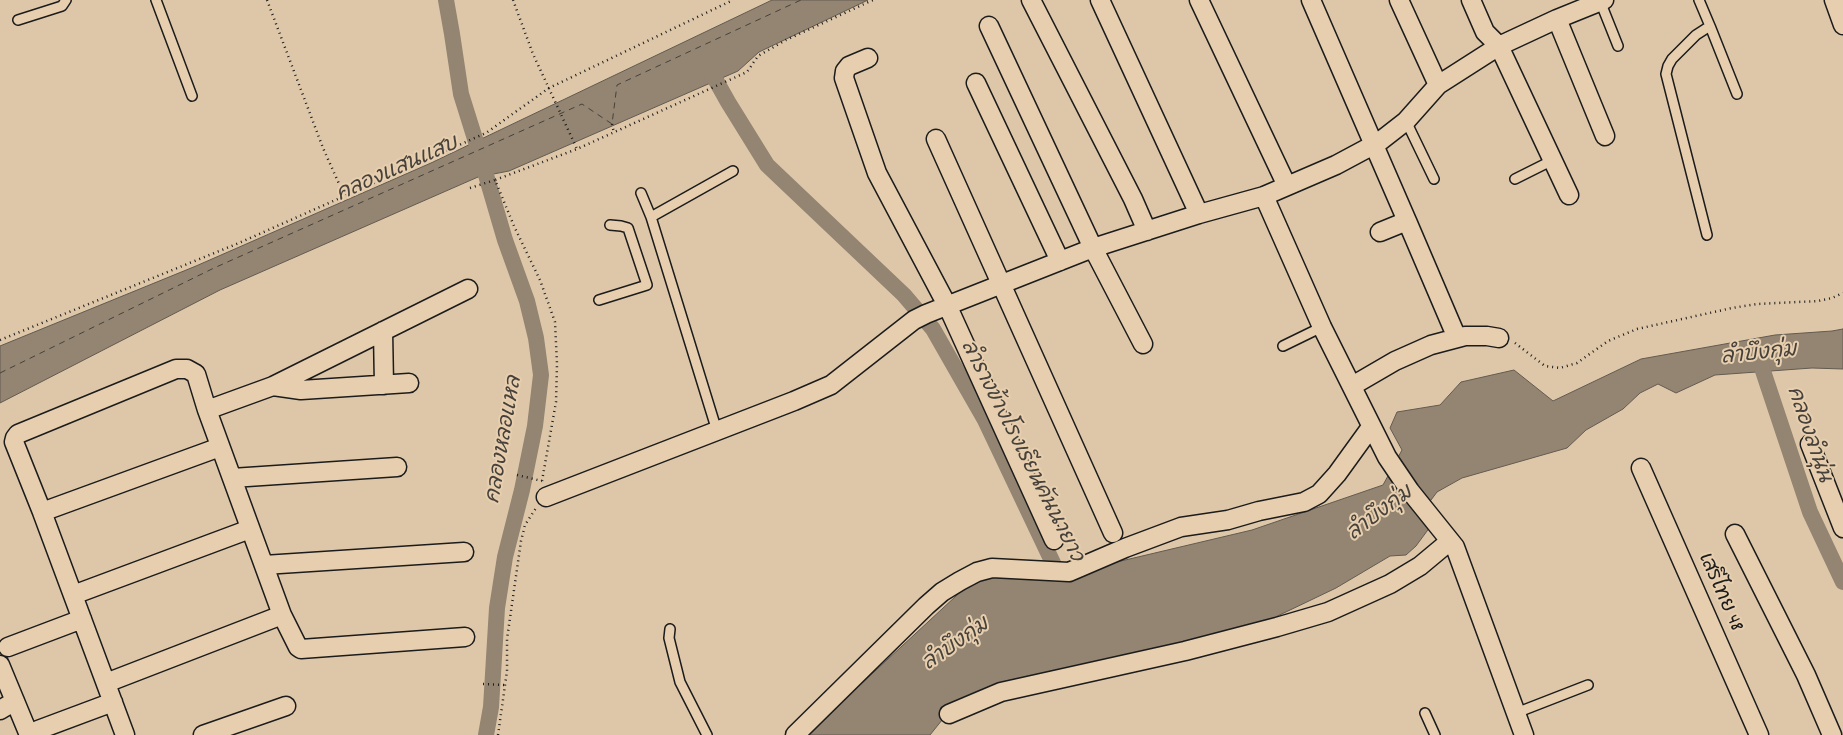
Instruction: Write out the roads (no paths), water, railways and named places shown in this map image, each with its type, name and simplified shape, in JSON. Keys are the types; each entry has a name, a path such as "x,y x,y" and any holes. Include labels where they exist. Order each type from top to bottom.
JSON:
{"street":[{"path":"1031,0 1133,199 1147,231"},
{"path":"1100,0 1199,214"},
{"path":"1199,0 1287,186"},
{"path":"1311,0 1457,338"},
{"path":"1399,0 1438,85"},
{"path":"1471,0 1485,32 1499,46 1569,195"},
{"path":"542,492 717,431 830,385 920,317 1093,248 1199,214 1264,196 1336,165 1373,145 1406,121 1438,85 1499,46 1601,0"},
{"path":"1834,0 1843,26"},
{"path":"1557,19 1605,136"},
{"path":"989,26 1093,248 1143,344"},
{"path":"868,58 849,66 844,78 877,173 948,307 1054,540"},
{"path":"976,84 1060,261"},
{"path":"936,139 1113,533"},
{"path":"1264,196 1322,328 1386,457 1455,547 1524,735"},
{"path":"1380,232 1407,221"},
{"path":"207,410 273,386 468,289"},
{"path":"383,331 384,384"},
{"path":"1352,386 1395,361 1431,345 1464,336 1499,338"},
{"path":"125,735 14,442 18,434 176,369 187,369 196,374 220,447 282,615 296,644 301,649 465,637"},
{"path":"273,386 301,390 408,383"},
{"path":"795,735 942,592 973,574 989,568 1069,572 1181,527 1228,520 1259,510 1304,502 1319,494 1341,470 1371,427"},
{"path":"1810,444 1843,528"},
{"path":"42,512 220,447"},
{"path":"232,478 397,467"},
{"name":"เสรีไทย 48","path":"1641,468 1759,735"},
{"path":"73,595 250,529"},
{"path":"1735,534 1806,675 1832,735"},
{"path":"949,714 1001,692 1185,651 1277,628 1328,612 1390,584 1420,566 1448,539"},
{"path":"264,565 464,552"},
{"path":"106,683 282,615"},
{"path":"8,647 82,619"},
{"path":"0,667 8,706 33,732 113,702"},
{"path":"204,735 286,706"}],"lane":[{"path":"18,20 62,6 66,0"},
{"path":"156,0 192,96"},
{"path":"1601,0 1618,46"},
{"path":"1699,0 1738,94"},
{"path":"1708,235 1666,74 1672,59 1696,35 1710,26"},
{"path":"1406,121 1434,179"},
{"path":"1515,179 1553,160"},
{"path":"651,217 733,172"},
{"path":"642,193 651,217 666,281 717,431"},
{"path":"599,300 649,285 628,228 610,225"},
{"path":"1283,346 1322,328"},
{"path":"670,629 669,638 680,682 707,735"},
{"path":"1516,712 1588,685"},
{"path":"1425,713 1435,735"}],"water":[{"path":"772,0 868,0 759,52 738,71 509,171 478,177 220,290 0,403 0,346 196,266 431,163"},
{"name":"ลำบึงกุ่ม","path":"1843,329 1843,369 1812,368 1715,375 1676,393 1658,384 1640,393 1623,409 1586,430 1567,448 1462,478 1437,492 1419,516 1430,527 1416,546 1406,555 1390,556 1336,588 1265,622 950,710 930,735 806,735 983,571 1083,570 1252,530 1383,485 1402,450 1390,428 1397,412 1440,405 1461,382 1514,370 1553,401 1641,359 1775,335"}],"waterway":[{"name":"คลองหลอแหล","path":"446,0 461,94 505,240 527,301 536,338 541,375 535,426 522,490 505,557 497,608 491,707 486,735"},
{"name":"ลำรางข้างโรงเรียนคันนายาว","path":"705,61 767,165 904,295 933,329 985,420 1062,582"},
{"name":"คลองลำนุ่น","path":"1758,356 1810,512 1843,582"}],"water label":[{"name":"คลองแสนแสบ","path":"398,171"}]}
